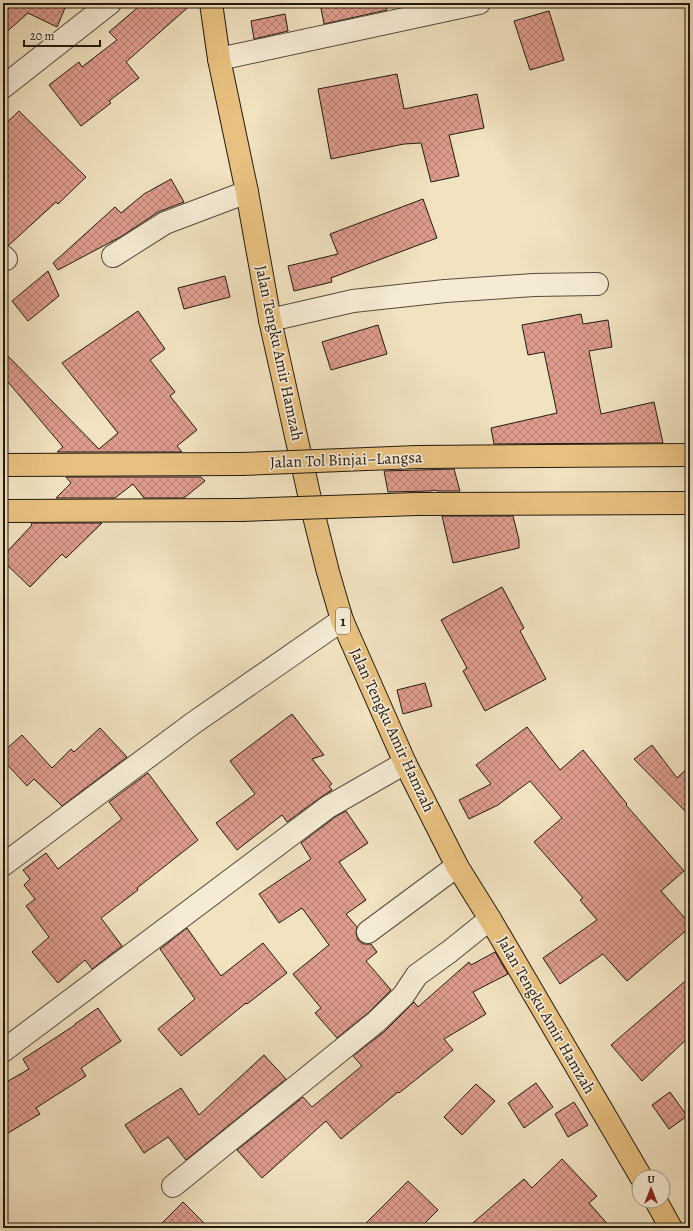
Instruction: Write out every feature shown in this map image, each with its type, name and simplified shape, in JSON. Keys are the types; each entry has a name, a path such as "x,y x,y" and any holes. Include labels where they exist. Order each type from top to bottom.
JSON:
{"highway":[{"name":"Jalan Tengku Amir Hamzah","path":"211,3 219,59 247,192 270,320 293,428 324,557 342,620 405,764 457,866 490,919 637,1169"},
{"name":"Jalan Tol Binjai–Langsa","path":"3,465 242,464 417,457 690,455"},
{"path":"3,511 242,510 417,504 690,503"},
{"path":"660,1209 671,1228"}],"street":[{"path":"3,87 110,3"},
{"path":"219,59 479,3"},
{"path":"113,256 165,223 247,192"},
{"path":"270,320 353,301 445,290 534,285 598,284"},
{"path":"3,865 192,724 342,620"},
{"path":"3,1051 328,807 405,764"},
{"path":"368,932 457,866"},
{"path":"173,1186 376,1022 403,996 417,975 449,952 490,919"}],"building":[{"path":"3,3 67,3 57,27 28,13 3,35"},
{"path":"143,3 193,3 126,62 139,78 109,101 111,103 81,126 49,85 79,62 82,67 117,40 109,32"},
{"path":"320,3 386,3 387,10 324,24"},
{"path":"549,11 564,60 530,70 514,21"},
{"path":"285,14 288,31 254,39 251,21"},
{"path":"397,74 404,109 477,94 484,128 449,135 459,176 431,182 421,143 404,144 331,159 318,89"},
{"path":"19,111 86,177 58,204 56,202 9,245 3,244 3,126"},
{"path":"171,179 184,202 158,212 122,236 58,270 53,263 115,207 121,213 144,194"},
{"path":"423,199 437,238 331,278 332,282 294,291 288,266 338,254 330,234"},
{"path":"48,271 59,296 28,321 12,301"},
{"path":"225,276 230,297 184,309 178,288"},
{"path":"138,311 165,349 150,360 175,392 170,396 197,430 177,446 182,452 57,452 63,447 3,376 3,351 99,449 118,433 62,363"},
{"path":"581,314 583,324 608,320 612,347 589,351 601,414 654,402 663,443 494,444 491,428 557,413 544,352 528,355 522,325"},
{"path":"378,325 387,354 331,370 322,342"},
{"path":"454,469 460,491 436,490 388,492 384,471"},
{"path":"66,477 201,477 205,481 184,498 144,498 133,484 115,498 56,498 71,483"},
{"path":"442,516 513,516 519,540 519,548 453,563"},
{"path":"31,523 102,523 66,558 62,554 30,587 3,561 3,556 32,525"},
{"path":"502,587 524,628 520,631 546,679 485,711 463,671 467,668 441,620"},
{"path":"425,683 432,706 403,714 397,690"},
{"path":"292,714 324,755 312,759 332,784 329,786 332,790 287,822 282,815 237,850 216,823 255,794 230,761"},
{"path":"527,727 560,770 583,750 627,804 626,805 684,871 661,891 690,924 690,927 627,981 603,954 560,984 543,958 597,920 580,900 583,898 534,842 562,818 530,781 498,805 469,819 459,800 491,784 476,765"},
{"path":"100,728 127,757 62,806 34,779 27,786 3,760 3,752 22,735 52,768 71,749 74,752"},
{"path":"652,745 677,778 690,766 690,816 634,759"},
{"path":"148,773 198,840 137,888 138,890 101,918 122,946 92,969 85,960 58,983 32,952 49,937 26,906 35,899 24,885 30,879 23,870 46,853 58,869 122,819 109,802"},
{"path":"346,811 368,843 339,862 366,900 346,914 357,927 356,934 358,940 363,944 371,944 377,952 366,961 391,990 368,1013 337,1038 315,1013 321,1008 293,974 329,945 302,908 279,923 259,894 311,859 301,843 335,817"},
{"path":"187,928 221,976 263,943 287,973 247,1004 246,1003 181,1056 158,1029 195,999 160,949"},
{"path":"495,952 508,974 473,992 486,1014 444,1039 453,1050 399,1093 398,1092 341,1139 326,1121 262,1178 237,1150 303,1097 312,1107 362,1066 353,1056 385,1031 414,1002 418,1007 469,962 471,965"},
{"path":"690,977 690,1036 642,1081 611,1045"},
{"path":"98,1008 121,1041 81,1068 86,1076 36,1108 40,1114 3,1136 3,1084 29,1069 23,1059"},
{"path":"264,1055 286,1079 186,1160 168,1137 144,1153 125,1125 181,1088 199,1115"},
{"path":"536,1083 553,1107 524,1128 508,1103"},
{"path":"476,1084 495,1101 462,1135 444,1117"},
{"path":"670,1092 687,1116 669,1129 652,1105"},
{"path":"574,1102 588,1125 568,1137 555,1114"},
{"path":"562,1159 597,1196 589,1203 611,1228 467,1228 524,1179 532,1188"},
{"path":"408,1181 438,1210 420,1228 361,1228"},
{"path":"183,1202 209,1228 157,1228"}]}
